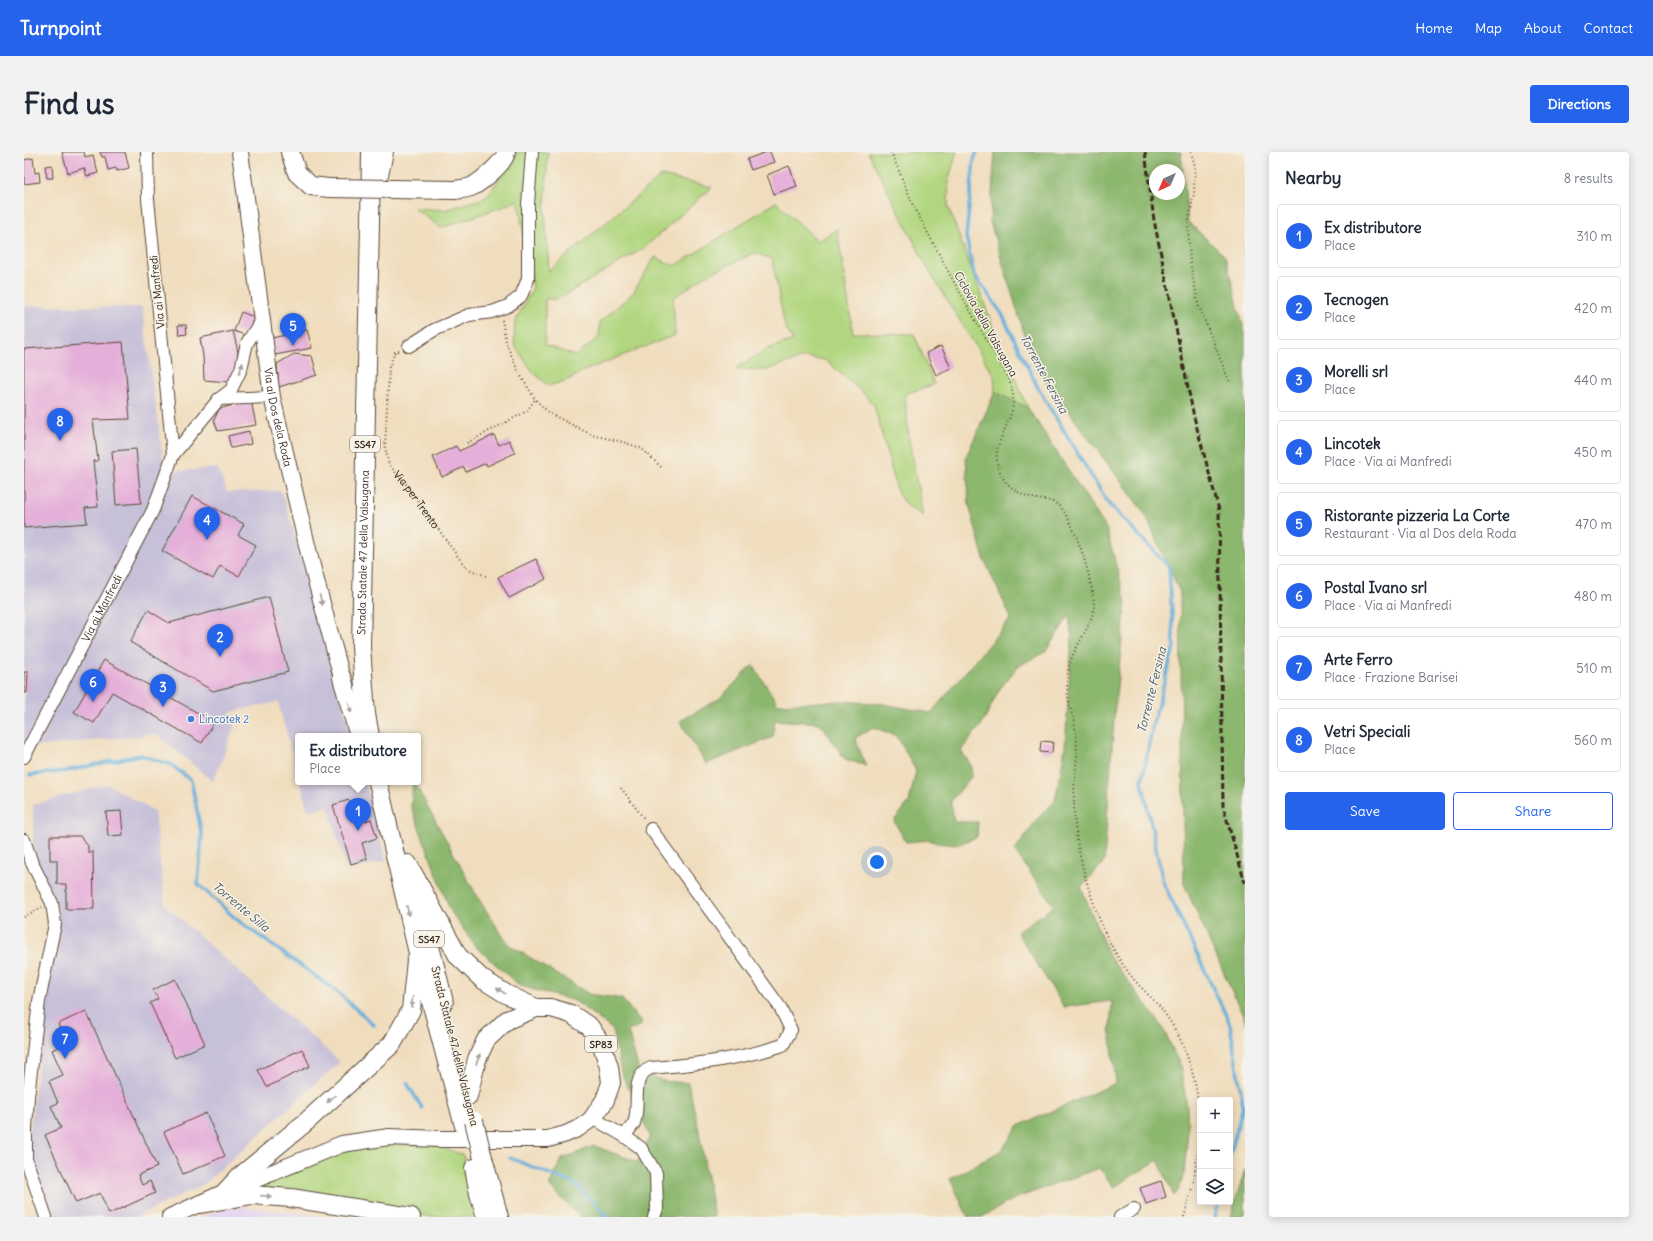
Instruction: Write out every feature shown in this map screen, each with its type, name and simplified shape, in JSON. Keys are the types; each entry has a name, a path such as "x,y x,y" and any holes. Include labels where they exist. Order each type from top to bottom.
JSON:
{"highway":[{"path":"290,152 297,173 311,186 329,188 455,190 472,187 488,175 506,156 506,152"},
{"name":"Strada Statale 47 della Valsugana","path":"369,733 366,714 361,646 370,224 370,152"},
{"name":"Strada Statale 47 della Valsugana","path":"378,152 379,175 372,649 374,683 381,733"},
{"path":"379,175 384,152"},
{"path":"342,678 359,733"},
{"name":"Strada Statale 47 della Valsugana","path":"381,785 408,864 468,1096 469,1124"},
{"name":"Strada Statale 47 della Valsugana","path":"381,785 418,949 477,1156 499,1217"},
{"path":"408,864 458,956 482,979 506,994 536,1008"},
{"path":"225,1192 238,1178 306,1122 392,1044 412,1010 418,949"},
{"name":"SP83","path":"468,1096 477,1059 486,1040 507,1020 536,1008 551,1008 571,1014 590,1027 602,1045 609,1067 611,1083 605,1100 593,1118"},
{"name":"Strada Statale 47 della Valsugana","path":"477,1156 479,1194 486,1217"},
{"path":"200,1204 252,1195 290,1198 411,1217"}],"main road":[{"name":"Via al Dos dela Roda","path":"240,152 272,397 311,562 342,678"},
{"name":"SP83","path":"170,1217 225,1192 342,1144 389,1137 548,1139 566,1134 579,1128 593,1118"}],"street":[{"name":"Via ai Manfredi","path":"147,152 148,199 173,456"},
{"path":"409,346 434,330 469,315 492,312 508,306 521,296 528,279 528,204 532,152"},
{"name":"Via ai Manfredi","path":"24,757 153,510 173,456 219,399 231,390 241,369 248,343 262,319"},
{"path":"219,399 272,397"},
{"path":"624,1136 634,1122 638,1081 645,1070 651,1068 718,1062 756,1054 783,1045 791,1030 780,1007 651,829"},
{"path":"24,840 32,863 52,903 56,924 39,1001 26,1129 26,1159 46,1217"},
{"path":"593,1118 641,1148 656,1173 657,1209 654,1217"},
{"path":"1120,1217 1134,1209"}],"path":[{"name":"Ciclovia della Valsugana","path":"891,152 913,204 955,284 1008,379 1013,392 1012,411 996,453 996,464 1002,477 1012,488 1024,496 1058,505 1067,516 1087,568 1094,608 1069,666 1067,689 1070,710 1076,733 1074,810 1080,854 1097,914 1112,948 1132,978 1163,1010 1176,1031 1187,1053 1198,1097"},
{"path":"1191,152 1194,166 1194,194 1188,224 1190,262 1198,304 1230,383"},
{"path":"500,309 506,343 519,373 535,399 549,413 592,435 641,448 661,467"},
{"name":"Via per Trento","path":"409,346 395,352 389,367 385,447 389,465 406,484 466,568 486,576"},
{"path":"467,443 527,411 535,399"},
{"path":"621,788 651,829"},
{"path":"24,917 52,903"},
{"path":"1184,1217 1194,1180 1197,1156"}],"shaded area":[{"path":"24,306 142,307 165,472 218,468 227,492 282,491 351,733 295,733 295,764 278,702 231,712 236,723 213,782 157,734 24,748"},
{"path":"107,784 154,811 165,905 340,1062 204,1184 136,1217 54,1217 27,1154 58,909 33,853 33,805"},
{"path":"301,785 366,785 386,861 347,871 328,806 308,811"},
{"path":"234,1206 305,1214 321,1217 199,1217"}],"green space":[{"path":"516,152 548,152 545,210 549,271 661,176 712,187 644,248 558,299 545,299 545,345 576,356 599,337 600,322 633,293 655,257 675,266 776,202 818,241 837,229 853,333 914,334 934,384 905,394 909,440 923,516 907,506 898,494 874,405 860,390 825,360 805,357 766,370 735,369 765,350 793,340 785,327 772,259 754,253 705,276 673,298 675,335 581,372 570,379 549,386 533,372 514,345 515,322 533,288 518,200 441,228 414,208 444,210 485,198 516,158"},
{"path":"868,152 957,152 949,178 948,206 994,330 1028,408 995,392 994,376 928,269"},
{"path":"995,152 1181,152 1182,164 1149,164 1149,200 1185,200 1185,192 1188,222 1225,256 1245,333 1245,1024 1244,1018 1184,884 1180,592 1145,514 1034,365 990,222"},
{"path":"995,392 1028,408 1106,528 1126,602 1115,705 1104,862 1081,887 1109,956 1162,1026 1180,1065 1187,1106 1188,1131 1184,1175 1178,1191 1174,1196 1158,1160 1114,1187 1099,1168 1014,1199 982,1217 968,1217 950,1179 1002,1150 1018,1126 1116,1083 1110,1029 1112,1001 1064,1007 1017,932 1054,906 1015,851 1037,819 1055,801 1065,749 1072,636 1069,616 1045,652 1018,666 999,690 982,724 961,751 971,765 972,776 951,801 954,822 978,822 977,837 956,845 937,843 929,840 906,842 894,821 909,802 916,771 897,736 873,727 855,738 866,766 845,759 820,723 775,720 773,737 706,764 680,721 719,699 753,665 778,704 842,701 883,704 931,713 1011,618 984,559 969,505 966,457"},
{"path":"413,785 417,785 478,898 508,944 589,994 622,999 642,1024 628,1031 639,1071 663,1081 688,1083 698,1126 714,1217 580,1217 549,1186 562,1159 594,1146 638,1162 650,1136 621,1072 613,1030 575,1001 520,986 475,946 450,910 411,806"},
{"path":"386,1144 435,1145 463,1155 481,1217 431,1217 365,1205 251,1189 347,1149"},
{"path":"1245,1169 1245,1217 1231,1217"}],"building":[{"path":"62,152 84,152 85,157 93,155 98,173 87,176 84,168 68,173"},
{"path":"100,152 125,152 129,168 117,171 116,168 108,170 105,157 102,157"},
{"path":"770,152 774,162 751,170 747,159"},
{"path":"33,158 35,173 39,172 40,182 24,184 24,160"},
{"path":"52,165 53,178 47,178 45,166"},
{"path":"789,166 797,186 774,194 767,175"},
{"path":"241,312 254,317 247,336 234,331"},
{"path":"178,325 186,325 187,334 179,335"},
{"path":"307,330 312,348 275,355 272,338"},
{"path":"233,331 238,352 237,363 229,382 204,380 203,356 200,338"},
{"path":"123,342 130,419 93,420 98,461 93,461 98,507 85,508 87,523 24,528 24,349"},
{"path":"941,346 951,368 936,375 926,353"},
{"path":"294,354 312,356 317,375 279,387 277,364"},
{"path":"251,400 256,425 218,431 214,420 219,409"},
{"path":"249,431 251,444 231,448 228,436"},
{"path":"494,435 499,445 509,440 515,453 487,466 486,463 466,472 464,467 442,477 433,457 456,446 459,451"},
{"path":"136,449 141,503 116,505 112,451"},
{"path":"192,496 244,524 238,535 256,545 239,576 220,566 213,579 162,551"},
{"path":"536,559 546,579 509,598 498,577"},
{"path":"269,597 288,672 213,691 130,642 148,610 169,623"},
{"path":"104,660 214,722 202,743 112,692 94,723 74,712"},
{"path":"24,672 28,672 27,693 24,693"},
{"path":"1041,741 1053,742 1052,753 1040,752"},
{"path":"349,800 357,824 371,819 377,838 362,843 367,859 351,864 333,805"},
{"path":"121,811 123,835 108,836 106,812"},
{"path":"50,836 80,836 88,846 88,852 93,852 94,909 66,909 66,884 57,884 57,860 50,860"},
{"path":"175,979 205,1044 175,1058 150,1003 158,999 153,990"},
{"path":"86,1011 157,1167 138,1175 142,1185 150,1181 155,1193 109,1214 100,1193 76,1203 45,1135 61,1128 51,1106 58,1103 49,1081 63,1075 52,1050 67,1043 58,1024"},
{"path":"302,1049 310,1066 267,1087 258,1070"},
{"path":"206,1113 225,1156 183,1174 164,1132"},
{"path":"1161,1181 1166,1197 1146,1204 1140,1188"}],"waterway":[{"name":"Torrente Fersina","path":"977,152 974,159 966,237 974,274 1002,314 1039,390 1108,503 1169,567 1174,647 1153,723 1142,781 1163,882 1230,1024 1243,1106 1233,1144"},
{"name":"Torrente Silla","path":"30,775 66,771 140,755 170,764 191,780 202,836 198,884 236,919 336,991 374,1025"},
{"name":"Torrente Silla","path":"407,1083 422,1108"},
{"name":"Torrente Silla","path":"510,1158 575,1184 608,1217"},
{"name":"Torrente Fersina","path":"1214,1217 1217,1205"}],"railway":[{"path":"1145,152 1154,220 1194,417 1219,510 1223,806 1245,883"}],"place":[{"name":"Ristorante pizzeria La Corte","path":"293,346"},
{"name":"Vetri Speciali","path":"60,441"},
{"name":"Lincotek","path":"207,540"},
{"name":"Tecnogen","path":"220,657"},
{"name":"Postal Ivano srl","path":"93,702"},
{"name":"Morelli srl","path":"163,707"},
{"name":"Lincotek 2","path":"191,719"},
{"name":"Ex distributore","path":"358,831"},
{"name":"Arte Ferro","path":"65,1059"}]}
